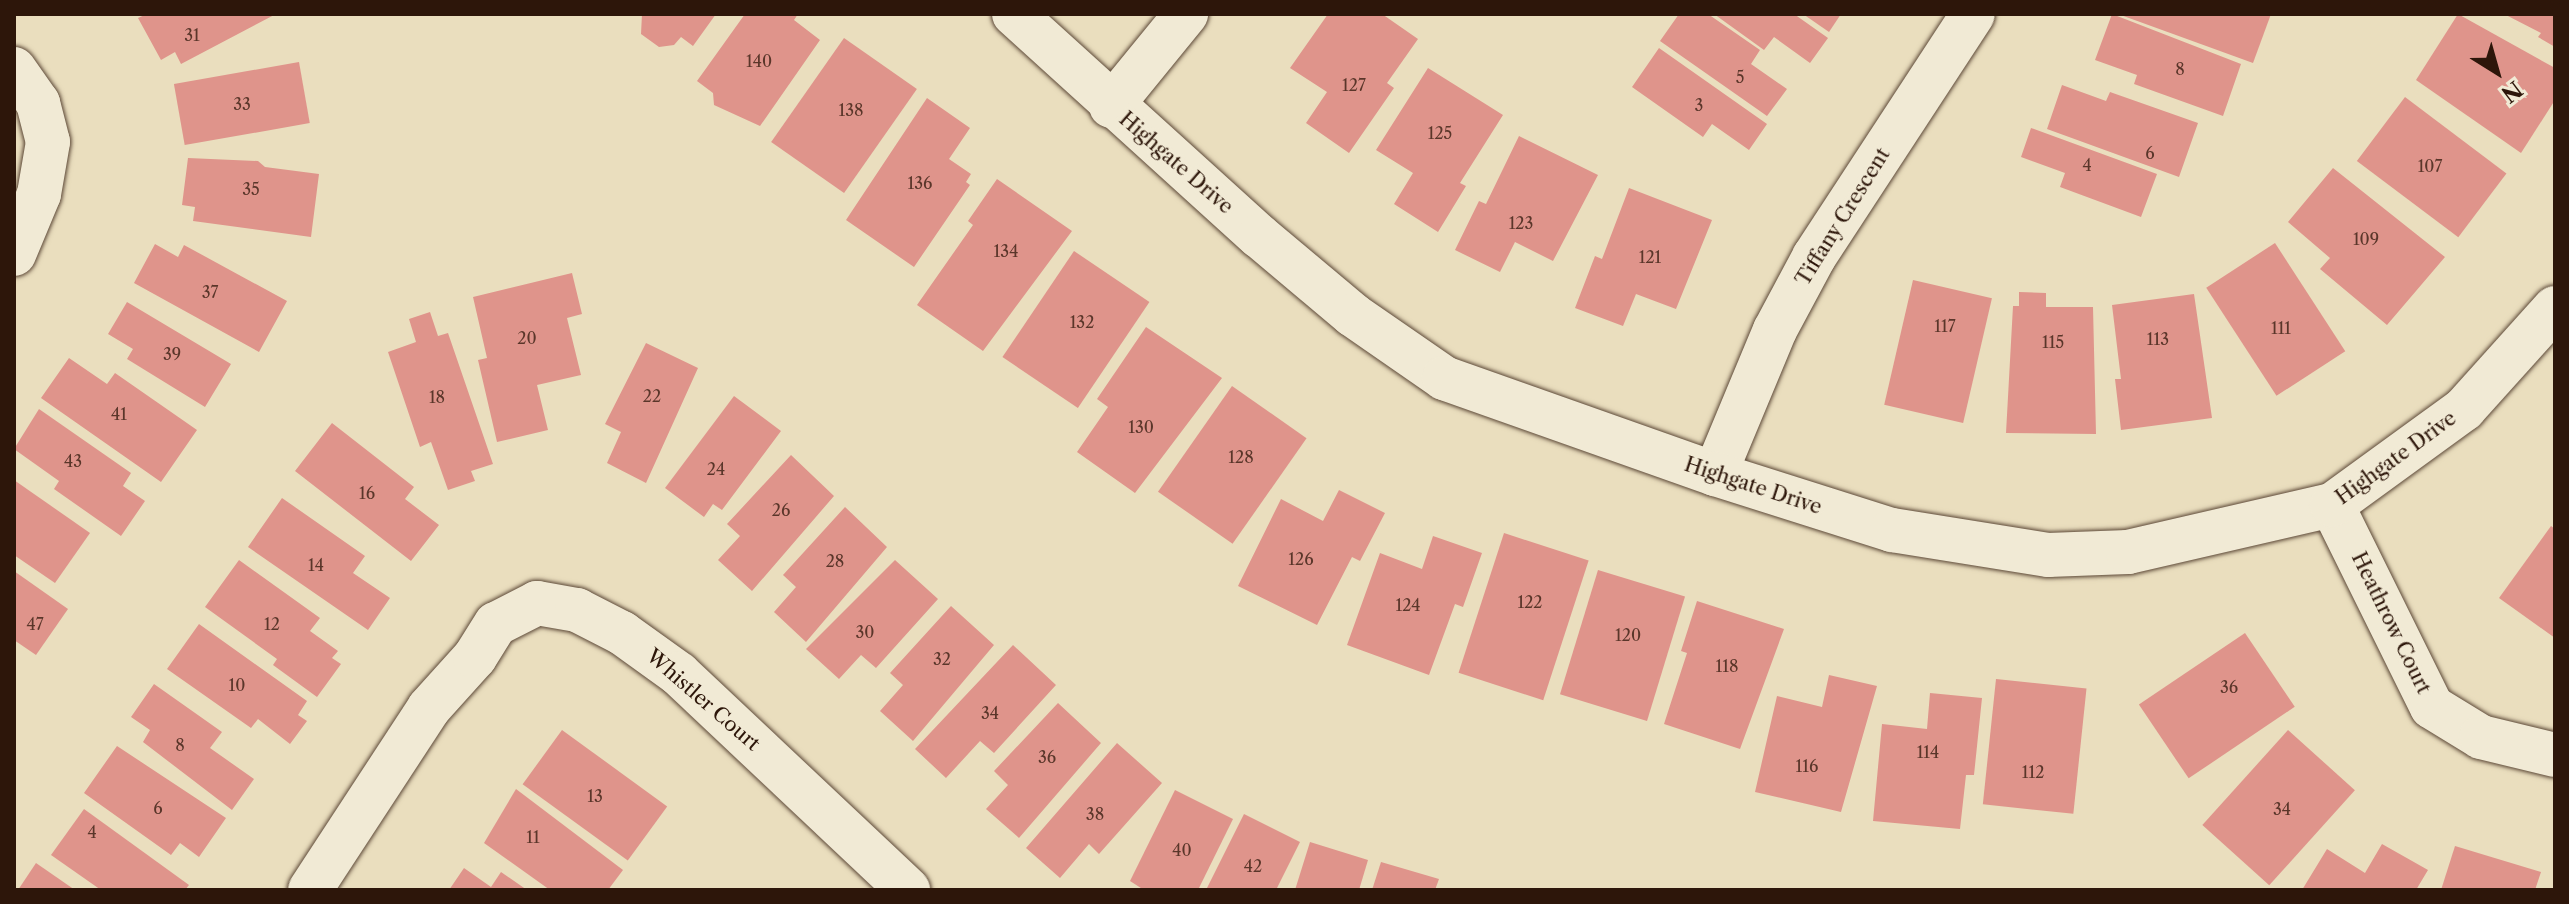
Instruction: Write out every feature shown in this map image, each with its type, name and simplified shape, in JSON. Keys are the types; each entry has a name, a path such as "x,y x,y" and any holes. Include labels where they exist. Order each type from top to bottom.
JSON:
{"street":[{"name":"Highgate Drive","path":"1014,14 1111,106 1353,315 1444,378 1715,474 1892,530 2048,555 2128,552 2232,532 2332,505 2464,409 2555,308"},
{"path":"1111,106 1186,14"},
{"name":"Tiffany Crescent","path":"1715,474 1775,330 1814,257 1973,14"},
{"path":"14,69 38,103 48,142 39,194 14,254"},
{"name":"Heathrow Court","path":"2332,505 2432,707 2481,737 2555,755"},
{"name":"Whistler Court","path":"310,890 429,708 475,657 496,624 537,603 577,610 622,633 679,674 908,890"}],"building":[{"path":"147,14 276,14 181,64 175,52 161,60 138,18"},
{"path":"642,14 716,14 693,46 681,37 674,45 659,47 641,34"},
{"path":"745,14 798,14 794,20 820,40 760,126 714,105 713,93 697,81"},
{"path":"1328,14 1382,14 1418,39 1387,83 1394,88 1349,153 1306,123 1327,92 1290,68"},
{"path":"1679,14 1708,14 1760,50 1751,64 1787,89 1767,116 1660,41"},
{"path":"1714,14 1794,14 1828,38 1810,63 1774,37 1764,50"},
{"path":"1803,14 1841,14 1829,32"},
{"path":"2112,14 2241,64 2223,116 2134,84 2137,75 2095,60"},
{"path":"2118,14 2271,14 2253,63"},
{"path":"2458,14 2555,68 2555,100 2521,153 2416,80"},
{"path":"2504,14 2555,14 2555,47 2538,37 2541,33"},
{"path":"844,38 917,89 844,193 771,142"},
{"path":"1659,48 1767,124 1749,150 1712,124 1703,137 1632,87"},
{"path":"299,62 310,123 185,145 174,84"},
{"path":"1428,68 1503,115 1460,183 1466,186 1438,232 1394,204 1413,173 1376,150"},
{"path":"2062,85 2106,101 2110,92 2198,123 2179,177 2047,129"},
{"path":"2405,97 2506,173 2458,237 2357,161"},
{"path":"927,98 970,128 949,159 971,174 966,182 970,185 914,267 846,220"},
{"path":"2031,128 2157,174 2141,217 2060,187 2065,173 2021,157"},
{"path":"1519,136 1598,175 1553,261 1515,242 1500,272 1455,250 1479,201 1486,204"},
{"path":"188,158 258,161 265,167 319,174 311,237 193,221 195,207 182,205"},
{"path":"2333,168 2445,257 2387,325 2320,269 2330,258 2288,222"},
{"path":"997,179 1072,231 983,351 917,305 973,225 968,221"},
{"path":"1629,188 1712,220 1676,309 1636,294 1623,326 1575,308 1595,256 1602,259"},
{"path":"2275,243 2345,351 2276,396 2206,288"},
{"path":"155,244 178,257 184,245 287,301 259,352 134,283"},
{"path":"1074,251 1149,302 1078,408 1002,357"},
{"path":"572,273 582,314 567,318 581,375 537,385 548,430 497,442 478,360 487,358 473,297"},
{"path":"1913,280 1992,298 1963,423 1884,405"},
{"path":"2019,292 2046,293 2046,307 2093,307 2096,434 2006,433 2013,306 2019,306"},
{"path":"2194,294 2212,418 2121,430 2115,379 2121,379 2112,305"},
{"path":"127,302 231,364 205,407 127,359 133,349 108,334"},
{"path":"430,312 438,336 448,333 493,464 471,471 475,481 448,490 431,442 420,447 388,352 416,342 409,319"},
{"path":"1146,327 1222,378 1135,493 1077,452 1108,407 1097,399"},
{"path":"646,343 698,368 646,483 607,463 621,432 605,424"},
{"path":"69,358 107,384 115,373 197,430 161,482 41,398"},
{"path":"1232,386 1307,438 1233,544 1158,492"},
{"path":"734,396 781,431 722,510 713,504 704,517 665,488"},
{"path":"39,409 131,473 123,486 145,501 121,536 54,489 59,481 14,449"},
{"path":"332,423 414,487 405,499 439,525 411,561 295,471"},
{"path":"791,455 834,496 752,591 718,560 740,536 727,524"},
{"path":"14,480 90,533 55,583 14,555"},
{"path":"1339,490 1385,513 1360,561 1352,557 1317,625 1238,586 1281,499 1323,521"},
{"path":"282,498 365,556 353,573 390,598 368,630 248,547"},
{"path":"845,507 887,547 806,642 774,612 796,587 783,575"},
{"path":"2551,526 2555,529 2555,638 2499,598"},
{"path":"1504,533 1589,561 1543,700 1459,673"},
{"path":"1433,536 1482,553 1463,607 1455,604 1429,675 1347,645 1380,553 1422,569"},
{"path":"239,560 320,618 310,631 338,651 332,658 341,664 317,697 273,665 277,659 205,607"},
{"path":"895,560 938,599 876,668 861,655 839,679 806,649"},
{"path":"1598,570 1685,597 1647,721 1560,694"},
{"path":"14,571 68,609 36,655 14,640"},
{"path":"1697,601 1784,629 1740,749 1664,724 1687,653 1681,651"},
{"path":"951,606 994,645 913,741 880,711 903,685 890,673"},
{"path":"199,624 307,701 298,715 307,721 290,744 258,719 251,728 167,669"},
{"path":"2245,633 2295,707 2189,778 2139,705"},
{"path":"1013,645 1056,685 994,753 980,741 946,778 915,749"},
{"path":"1829,675 1877,686 1841,812 1755,792 1777,696 1822,707"},
{"path":"1996,679 2087,689 2073,814 1983,804"},
{"path":"154,684 222,732 210,748 254,779 232,810 143,742 150,730 131,717"},
{"path":"1930,693 1982,698 1974,775 1966,775 1960,829 1873,821 1882,724 1927,729"},
{"path":"1058,703 1101,743 1019,838 986,809 1008,785 994,771"},
{"path":"562,730 667,806 628,861 523,784"},
{"path":"2288,730 2355,790 2269,885 2202,825"},
{"path":"1117,743 1162,783 1099,854 1089,844 1060,878 1026,848"},
{"path":"117,746 226,818 199,857 180,843 171,855 84,793"},
{"path":"516,789 623,870 608,890 550,890 484,843"},
{"path":"1175,790 1233,819 1198,890 1144,890 1130,881"},
{"path":"84,809 189,885 185,890 101,890 51,855"},
{"path":"1244,814 1300,842 1276,890 1206,890"},
{"path":"1310,842 1368,860 1359,890 1295,890"},
{"path":"2382,844 2428,870 2416,890 2302,890 2327,849 2365,873"},
{"path":"2455,846 2541,872 2535,890 2441,890"},
{"path":"1381,862 1439,879 1435,890 1372,890"},
{"path":"36,863 75,890 18,890"},
{"path":"464,868 491,887 501,872 527,890 449,890"}]}
